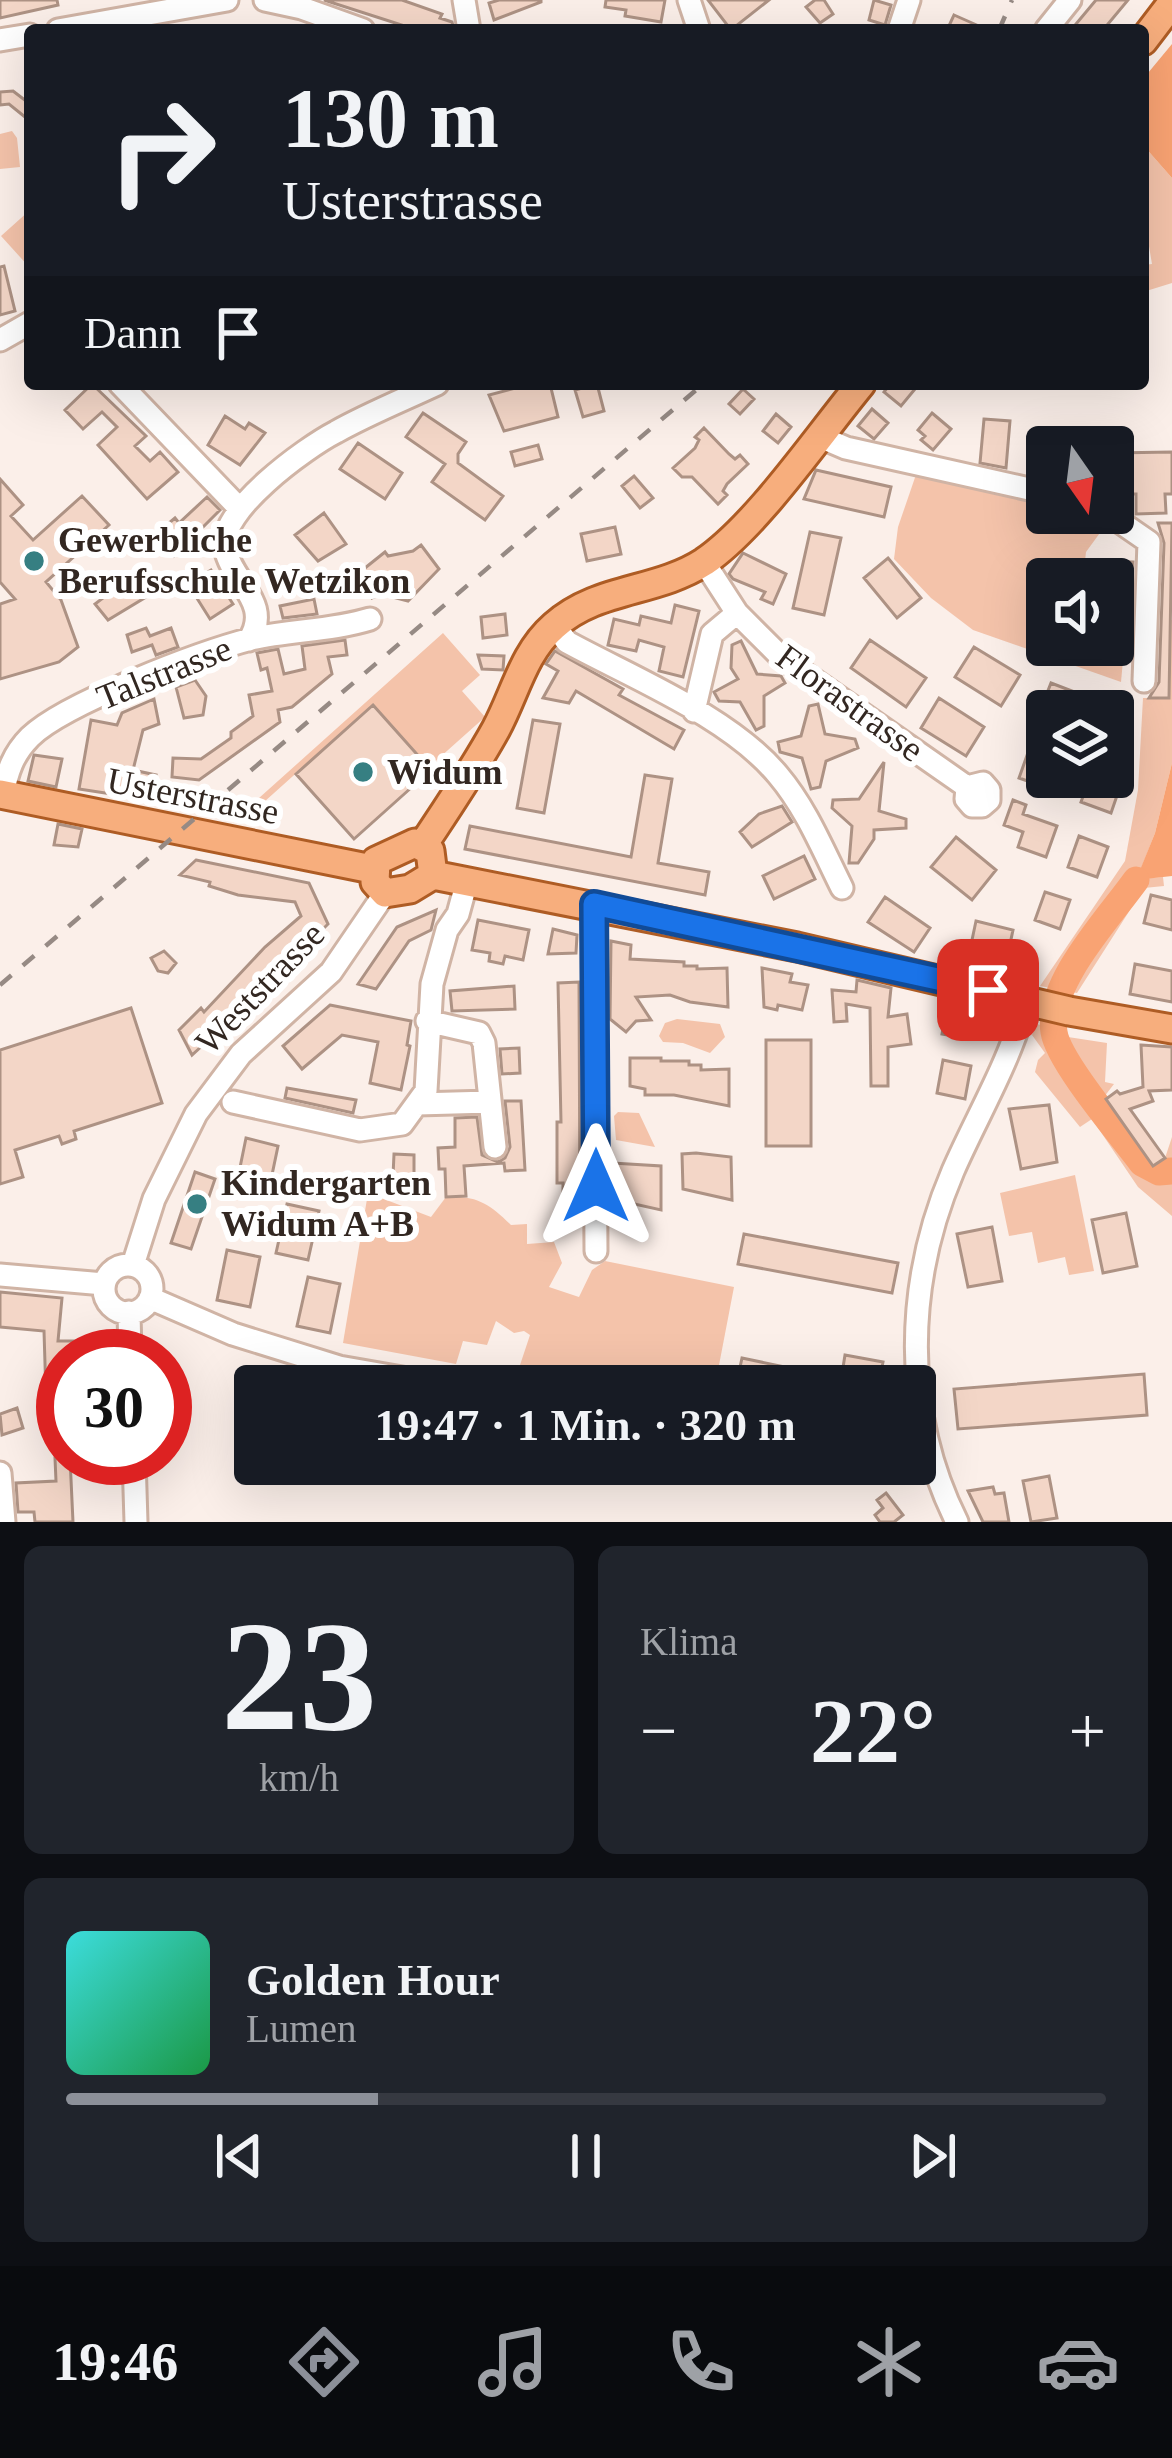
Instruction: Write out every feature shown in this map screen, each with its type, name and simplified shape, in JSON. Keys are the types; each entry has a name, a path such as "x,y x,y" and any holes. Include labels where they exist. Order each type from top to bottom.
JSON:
{"main road":[{"path":"1149,32 1172,3"},
{"path":"423,845 488,744 526,662 554,625 600,596 668,582 704,562 739,532 856,390"},
{"name":"Usterstrasse","path":"1,795 379,881"},
{"path":"423,845 434,859 433,874"},
{"path":"423,845 403,846 382,856 379,881 410,889 433,874 594,904 1046,1006 1172,1028"}],"street":[{"path":"92,24 226,0"},
{"path":"265,0 346,24"},
{"path":"1051,24 1070,0"},
{"path":"126,390 239,508"},
{"path":"249,640 257,627 256,604 224,543 227,526 239,508 332,433 423,390"},
{"path":"818,436 846,448 1026,488"},
{"path":"1134,532 1148,542 1144,681"},
{"name":"Florastrasse","path":"704,562 737,613 781,657 967,787"},
{"path":"694,711 712,634 737,613"},
{"name":"Talstrasse","path":"1,795 6,757 58,717 156,672 249,640 370,619"},
{"path":"554,625 567,642 694,711 744,743 775,771 801,808 842,888"},
{"name":"Weststrasse","path":"133,1265 162,1180 196,1114 241,1054 331,972 379,881"},
{"path":"233,1102 360,1130 402,1124 426,1091 427,1021 443,944 467,881"},
{"path":"594,904 596,1251"},
{"path":"957,1522 928,1445 918,1385 916,1309 934,1222 1008,1057 1046,1006"},
{"path":"427,1021 479,1033 495,1147"},
{"path":"417,1104 490,1102"},
{"path":"133,1265 147,1274 150,1298 137,1311 129,1312 107,1301 104,1284 115,1269 133,1265"},
{"path":"0,1275 104,1284"},
{"path":"150,1298 233,1334 333,1365"},
{"path":"129,1312 129,1329"},
{"path":"0,1474 4,1522"},
{"path":"135,1485 136,1522"}],"shaded area":[{"path":"1172,44 1172,178 1149,152 1149,72"},
{"path":"12,131 20,167 0,169 0,134"},
{"path":"1149,152 1172,178 1172,283 1149,290"},
{"path":"24,215 24,261 1,236"},
{"path":"920,463 1026,488 1026,534 1099,534 1085,558 1026,558 1026,649 973,630 931,598 894,559 898,527"},
{"path":"1168,620 1172,620 1172,763 1155,833 1137,879 1163,877 1164,886 1144,888 1077,993 1040,986 1125,861 1138,790 1143,698 1169,698"},
{"path":"443,633 480,675 462,691 485,717 429,767 372,705 243,821 239,816"},
{"path":"1075,666 1122,666 1121,682"},
{"path":"1172,763 1172,876 1136,880 1155,833"},
{"path":"677,1019 720,1024 725,1037 710,1053 663,1042 659,1036 665,1023"},
{"path":"1037,1024 1066,1032 1068,1037 1107,1043 1105,1082 1114,1084 1104,1097 1153,1165 1165,1158 1172,1137 1172,1216 1138,1187 1092,1119 1080,1127 1035,1072 1045,1053 1032,1035"},
{"path":"639,1113 655,1147 616,1140 614,1116"},
{"path":"1075,1175 1094,1271 1069,1275 1065,1257 1038,1263 1032,1232 1009,1236 1000,1193"},
{"path":"368,1193 431,1217 446,1197 474,1199 511,1225 527,1224 527,1244 554,1242 562,1263 549,1287 579,1297 592,1270 605,1261 734,1287 719,1365 520,1365 530,1335 514,1333 496,1321 487,1345 463,1341 456,1364 343,1343"}],"building":[{"path":"0,0 57,0 58,5 0,18"},
{"path":"324,0 402,0 442,14 440,18 452,24 398,24"},
{"path":"606,0 665,0 661,22 625,16 626,10 605,7"},
{"path":"708,0 769,0 739,24 726,24"},
{"path":"824,0 833,14 820,23 806,7"},
{"path":"874,0 891,5 885,24 869,20"},
{"path":"1096,0 1128,0 1108,24 1076,24"},
{"path":"541,2 494,20 489,3"},
{"path":"954,15 974,24 950,24"},
{"path":"13,91 24,99 24,116 9,104 0,105 0,92"},
{"path":"4,266 15,311 0,315 0,267"},
{"path":"86,390 98,390 146,436 135,446 150,461 160,452 178,472 147,499 98,445 117,427 102,412 83,429 65,410"},
{"path":"551,390 558,417 504,431 489,395"},
{"path":"575,390 599,390 604,411 583,417"},
{"path":"742,390 754,399 740,414 729,404"},
{"path":"886,390 914,390 901,406"},
{"path":"872,409 888,423 874,439 858,426"},
{"path":"423,413 466,442 458,463 503,496 485,520 432,482 445,464 406,437"},
{"path":"932,413 951,429 933,450 918,430"},
{"path":"776,414 791,427 778,443 763,431"},
{"path":"225,416 245,429 249,423 265,433 240,465 208,445"},
{"path":"984,419 1010,421 1006,468 980,463"},
{"path":"704,428 735,459 740,455 748,464 727,484 723,491 727,495 718,504 692,477 682,477 673,468 695,448 699,440 695,437"},
{"path":"358,443 402,473 385,499 340,469"},
{"path":"538,445 542,459 515,466 511,452"},
{"path":"1172,452 1172,494 1165,494 1166,513 1136,514 1134,453"},
{"path":"816,470 891,487 884,517 804,499"},
{"path":"634,476 653,498 640,508 622,486"},
{"name":"Gewerbliche Berufsschule Wetzikon","path":"0,479 23,505 11,516 33,540 82,496 109,525 46,582 61,600 78,647 59,662 0,679 0,604 15,599 0,582"},
{"path":"207,497 220,510 174,556 156,534 175,518 179,523"},
{"path":"324,513 346,544 318,561 295,535"},
{"path":"1158,523 1172,523 1169,698 1149,698 1159,682 1164,543"},
{"path":"615,527 621,554 587,561 581,534"},
{"path":"810,532 841,538 824,615 793,608"},
{"path":"421,545 439,569 408,601 381,594 372,598 360,572 385,552 388,556"},
{"path":"743,553 786,574 773,604 761,599 765,592 729,574"},
{"path":"888,558 921,598 897,618 864,578"},
{"path":"211,570 233,604 210,619 188,584"},
{"path":"120,585 126,592 136,585 146,597 108,620 95,604"},
{"path":"314,599 317,614 283,618 280,606"},
{"path":"675,605 699,611 683,677 659,671 664,647 639,640 636,651 608,645 614,619 639,625 641,616 671,623"},
{"path":"505,614 507,635 483,638 481,617"},
{"path":"146,628 150,636 171,628 178,647 156,655 152,645 132,652 127,635"},
{"path":"345,640 347,655 328,657 332,674 292,707 278,710 280,722 199,780 172,777 173,758 201,759 253,716 249,695 272,691 267,668 261,670 257,653 278,649 284,674 305,669 302,646"},
{"path":"870,640 926,678 906,707 851,668"},
{"path":"741,641 757,674 781,676 785,683 764,696 764,726 756,730 740,702 719,701 714,692 738,679 731,668 732,645"},
{"path":"974,647 1020,675 1001,706 955,677"},
{"path":"555,651 623,689 619,695 684,730 674,749 576,691 569,703 543,698 558,671 546,664"},
{"path":"478,655 504,656 503,670 482,669"},
{"path":"195,680 206,696 203,715 184,718 176,687"},
{"path":"939,698 984,727 966,756 921,728"},
{"path":"154,699 159,724 143,730 133,770 156,775 151,800 79,789 91,720 117,725 122,713"},
{"path":"818,704 825,734 855,739 858,748 826,761 820,787 811,789 802,758 780,752 778,742 801,736 809,706"},
{"name":"Widum","path":"373,705 431,770 354,839 296,774"},
{"path":"533,720 560,724 544,813 517,808"},
{"path":"34,755 62,759 56,787 28,781"},
{"path":"884,762 879,811 906,819 906,828 874,830 874,839 858,863 849,863 852,826 832,808 833,800 859,799"},
{"path":"645,775 672,779 658,863 709,872 705,895 465,849 470,826 631,857"},
{"path":"1082,798 1116,798 1111,813 1081,802"},
{"path":"1013,800 1026,805 1023,814 1057,826 1046,857 1018,847 1023,832 1004,825"},
{"path":"782,806 792,822 752,847 740,832 759,814"},
{"path":"58,824 82,829 78,847 54,845"},
{"path":"1079,836 1108,847 1097,877 1068,867"},
{"path":"956,837 996,870 972,900 931,867"},
{"path":"804,856 815,879 774,899 763,876"},
{"path":"196,860 309,883 328,924 192,1055 179,1030 201,1008 204,1012 301,916 295,902 238,895 180,875"},
{"path":"1045,892 1070,900 1060,929 1035,920"},
{"path":"1151,895 1172,900 1172,930 1144,923"},
{"path":"885,897 930,928 914,952 868,922"},
{"path":"436,910 431,930 409,941 376,989 358,984 397,927"},
{"path":"478,920 529,930 523,960 505,956 503,964 489,961 490,953 472,950"},
{"path":"976,921 1013,930 1005,967 968,959"},
{"path":"553,929 577,935 576,953 548,954"},
{"path":"611,941 631,945 630,959 684,962 697,969 727,968 728,1007 670,995 636,997 651,1020 636,1021 626,1032 610,1019"},
{"path":"164,951 176,963 168,973 158,971 151,958"},
{"path":"1135,964 1172,971 1172,1002 1130,994"},
{"path":"762,968 792,974 790,982 808,985 802,1010 764,1007"},
{"path":"857,980 891,988 888,1017 907,1014 911,1044 888,1047 888,1086 871,1086 870,1008 846,1004 847,1021 834,1022 832,990 856,992"},
{"path":"579,982 580,1219 563,1219 563,1183 557,1183 557,1122 561,1122 558,983"},
{"path":"514,986 515,1009 452,1011 450,991"},
{"path":"948,1001 976,1008 971,1039 942,1034"},
{"path":"330,1005 411,1021 401,1090 370,1083 378,1042 342,1035 302,1069 283,1046"},
{"path":"131,1008 162,1103 74,1131 76,1139 62,1144 59,1136 15,1150 23,1177 0,1184 0,1050"},
{"path":"766,1040 811,1040 811,1146 766,1146"},
{"path":"1141,1045 1172,1047 1172,1090 1149,1091 1153,1101 1130,1109 1165,1158 1153,1166 1106,1099 1117,1091 1143,1087"},
{"path":"519,1048 520,1073 502,1074 500,1049"},
{"path":"630,1058 689,1061 689,1065 701,1065 701,1070 729,1069 729,1106 674,1095 645,1095 645,1089 630,1086"},
{"path":"943,1060 971,1066 965,1099 937,1093"},
{"path":"287,1088 356,1100 353,1113 285,1098"},
{"path":"505,1101 521,1101 525,1170 505,1171 504,1163 464,1166 466,1196 446,1197 438,1148 455,1147 455,1118 477,1117 482,1155 498,1162 510,1147"},
{"path":"1049,1105 1057,1162 1021,1169 1009,1109"},
{"path":"246,1138 278,1146 268,1194 236,1187"},
{"path":"394,1154 414,1155 414,1177 393,1176"},
{"path":"682,1154 731,1157 732,1200 683,1189"},
{"path":"612,1163 661,1166 661,1210 612,1199"},
{"path":"195,1172 215,1179 191,1249 171,1243"},
{"path":"287,1204 319,1211 308,1260 276,1253"},
{"path":"1126,1213 1137,1266 1103,1273 1092,1220"},
{"path":"992,1227 1002,1281 968,1287 957,1234"},
{"path":"744,1234 898,1263 892,1293 738,1264"},
{"path":"227,1250 260,1257 250,1307 217,1300"},
{"path":"308,1277 340,1284 330,1333 297,1326"},
{"path":"0,1292 62,1298 59,1329 0,1327"},
{"path":"845,1355 883,1362 882,1365 843,1365"},
{"path":"742,1358 775,1365 740,1365"},
{"path":"1144,1374 1147,1415 958,1429 954,1389"},
{"path":"17,1408 23,1428 2,1435 0,1414"},
{"path":"1049,1476 1057,1518 1031,1522 1023,1481"},
{"path":"16,1483 71,1485 73,1522 35,1522 34,1512 18,1512"},
{"path":"993,1487 995,1494 1004,1493 1009,1522 983,1522 968,1491"},
{"path":"886,1493 903,1515 894,1522 880,1522 875,1515 883,1508 877,1500"}],"waterway":[{"path":"1136,880 1069,973 1054,1013 1054,1032 1078,1079 1142,1163 1159,1172 1172,1171"}],"railway":[{"path":"1002,24 1012,0"},
{"path":"0,985 696,390"}],"place":[{"name":"Gewerbliche Berufsschule Wetzikon","path":"34,561"},
{"name":"Widum","path":"363,772"},
{"name":"Kindergarten Widum A+B","path":"197,1204"}],"route":[{"path":"596,1186 594,904 988,990"}]}
